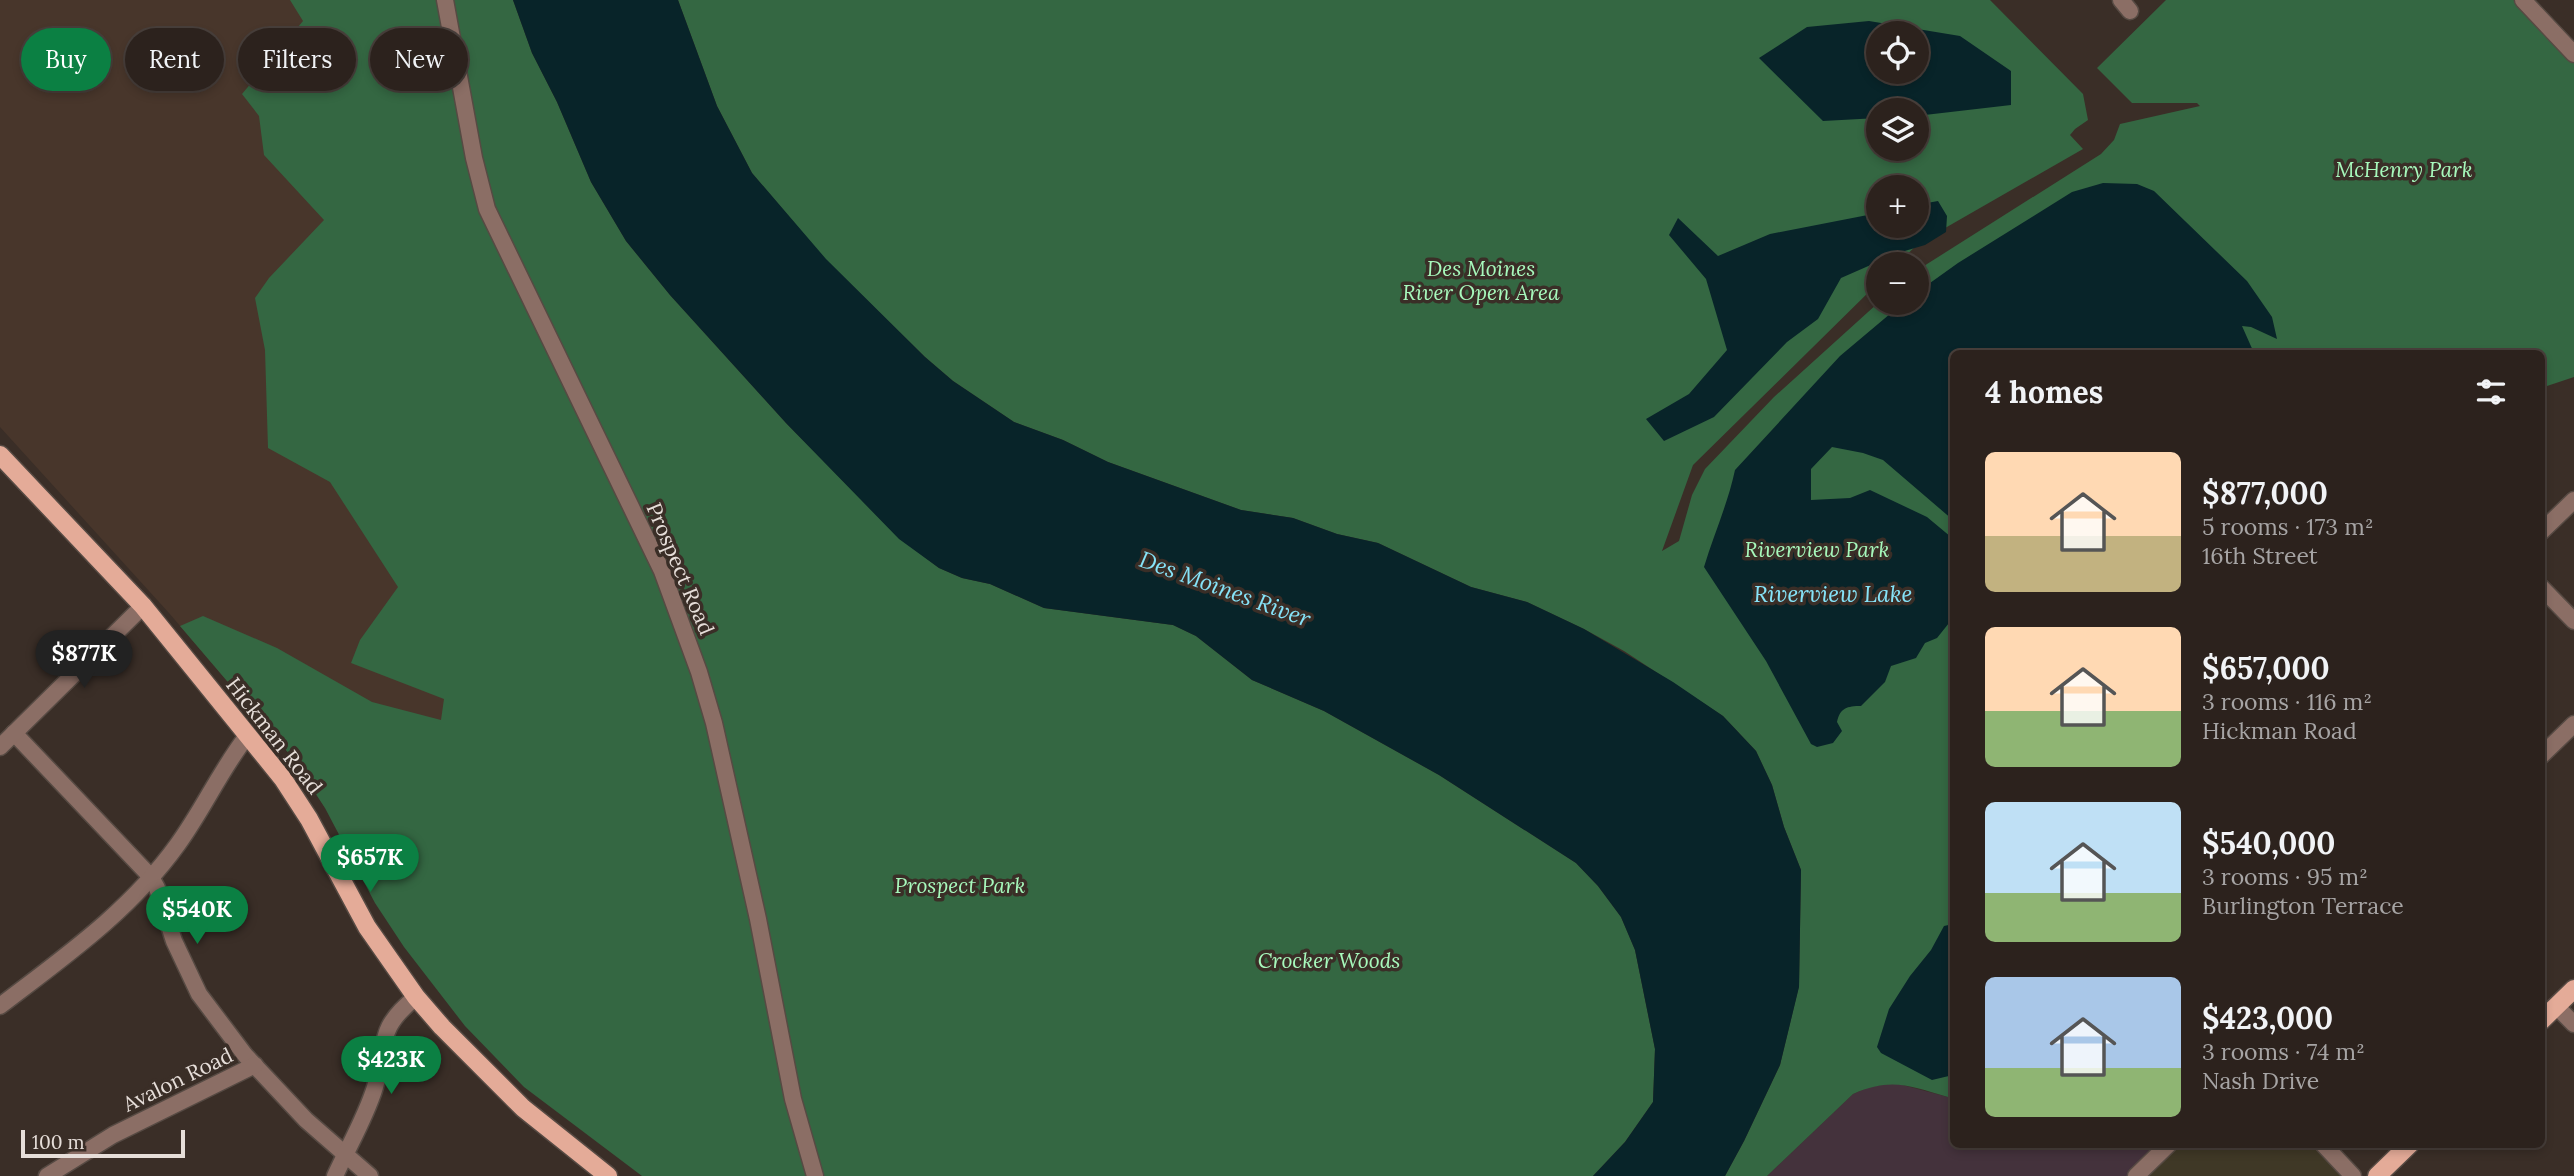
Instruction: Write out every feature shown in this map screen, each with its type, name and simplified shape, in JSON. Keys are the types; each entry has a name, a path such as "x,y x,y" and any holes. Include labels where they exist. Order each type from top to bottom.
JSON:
{"main road":[{"name":"Hickman Road","path":"0,455 143,607 283,779 309,819 367,928 415,997 523,1108 608,1176"},
{"path":"2546,1012 2574,989"},
{"path":"2377,1176 2406,1148"}],"street":[{"name":"Prospect Road","path":"445,0 474,158 487,209 662,571 699,672 714,723 758,919 793,1099 815,1176"},
{"path":"2523,0 2574,54"},
{"path":"2545,528 2574,500"},
{"path":"2545,591 2574,621"},
{"path":"0,747 143,607"},
{"path":"2545,752 2574,724"},
{"path":"14,733 151,877 174,941 199,995 255,1065 306,1120 370,1176"},
{"path":"0,1006 79,947 151,877 177,846 203,806 225,764 247,736"},
{"path":"335,1176 375,1087 386,1030 400,1009 415,997"},
{"path":"2546,1012 2574,1024"},
{"name":"Avalon Road","path":"47,1176 113,1135 255,1065"},
{"path":"2136,1176 2165,1148"},
{"path":"2327,1148 2353,1176"}],"shaded area":[{"path":"0,0 368,0 381,28 370,28 370,91 409,91 650,631 325,808 291,756 169,613 0,427"},
{"path":"1895,1083 1950,1096 1950,1148 2158,1148 2128,1176 1767,1176 1853,1094 1869,1087"},
{"path":"2173,1148 2316,1148 2342,1176 2145,1176"}],"green space":[{"name":"Prospect Park","path":"290,0 513,0 532,53 557,102 591,182 626,241 670,295 786,423 899,538 939,568 962,578 990,584 1044,608 1173,625 1196,636 1252,680 1324,711 1439,775 1576,863 1598,886 1621,917 1635,950 1655,1049 1653,1102 1625,1142 1593,1176 642,1176 524,1087 465,1026 404,947 375,903 325,808 291,756 180,626 203,616 277,648 372,702 441,720 444,699 351,663 360,640 398,587 330,482 268,448 265,350 255,298 269,278 324,220 264,155 259,116 242,94 245,91 356,91 356,28 297,28 303,21"},
{"name":"Des Moines River Open Area","path":"678,0 1990,0 2083,94 2088,120 2070,135 2083,149 1929,237 1929,175 1866,175 1866,238 1928,238 1910,252 1866,252 1866,295 1693,465 1662,551 1679,541 1692,495 1705,469 1774,397 1866,314 1929,315 1929,263 2101,154 2114,140 2120,124 2200,106 2197,103 2132,103 2097,68 2166,0 2523,0 2574,54 2574,377 2545,387 2545,350 1950,350 1950,1096 1900,1085 1879,1086 1853,1094 1767,1176 1725,1176 1780,1065 1799,986 1801,870 1784,827 1772,785 1756,751 1723,716 1624,651 1527,602 1471,587 1378,543 1337,534 1293,518 1241,510 1108,462 1063,440 1014,422 953,381 925,357 825,259 752,173 717,106"}],"water":[{"name":"Des Moines River","path":"513,0 678,0 717,106 752,173 826,259 925,357 953,381 1014,422 1063,440 1108,462 1241,510 1293,518 1337,534 1378,543 1471,587 1527,602 1584,629 1673,682 1723,716 1756,751 1772,785 1784,827 1801,870 1799,987 1780,1065 1725,1176 1593,1176 1625,1142 1653,1102 1655,1049 1635,950 1621,917 1598,886 1576,863 1439,775 1324,711 1252,680 1196,636 1173,625 1044,608 990,584 962,578 939,568 899,539 786,423 670,295 626,241 591,182 557,102 532,53"},
{"path":"1866,21 1866,84 1929,84 1929,31 1960,36 2011,71 2011,105 1929,114 1929,98 1866,98 1866,119 1823,121 1759,58 1807,27"},
{"name":"Riverview Lake","path":"2103,183 2137,184 2154,191 2247,281 2272,317 2277,339 2251,327 2242,326 2253,350 1950,350 1950,517 1883,460 1832,447 1811,469 1811,500 1850,498 1870,490 1927,517 1950,536 1950,622 1937,638 1925,643 1916,658 1891,666 1885,682 1861,706 1848,707 1842,711 1837,722 1842,731 1833,743 1817,747 1811,744 1766,661 1704,567 1735,470 1840,356 1889,315 1929,315 1929,284 2072,192"},
{"path":"1938,201 1947,216 1946,232 1925,245 1901,252 1866,252 1866,267 1841,278 1818,319 1787,342 1714,417 1664,441 1646,419 1689,394 1727,350 1706,279 1669,235 1678,218 1718,256 1770,234 1866,215 1866,238 1929,238 1929,203"},
{"path":"1950,925 1950,1076 1932,1080 1881,1053 1877,1047 1889,1009 1931,950 1944,926"}],"park label":[{"name":"McHenry Park","path":"2404,170"},
{"name":"Riverview Park","path":"1817,550"},
{"name":"Crocker Woods","path":"1329,961"}]}
